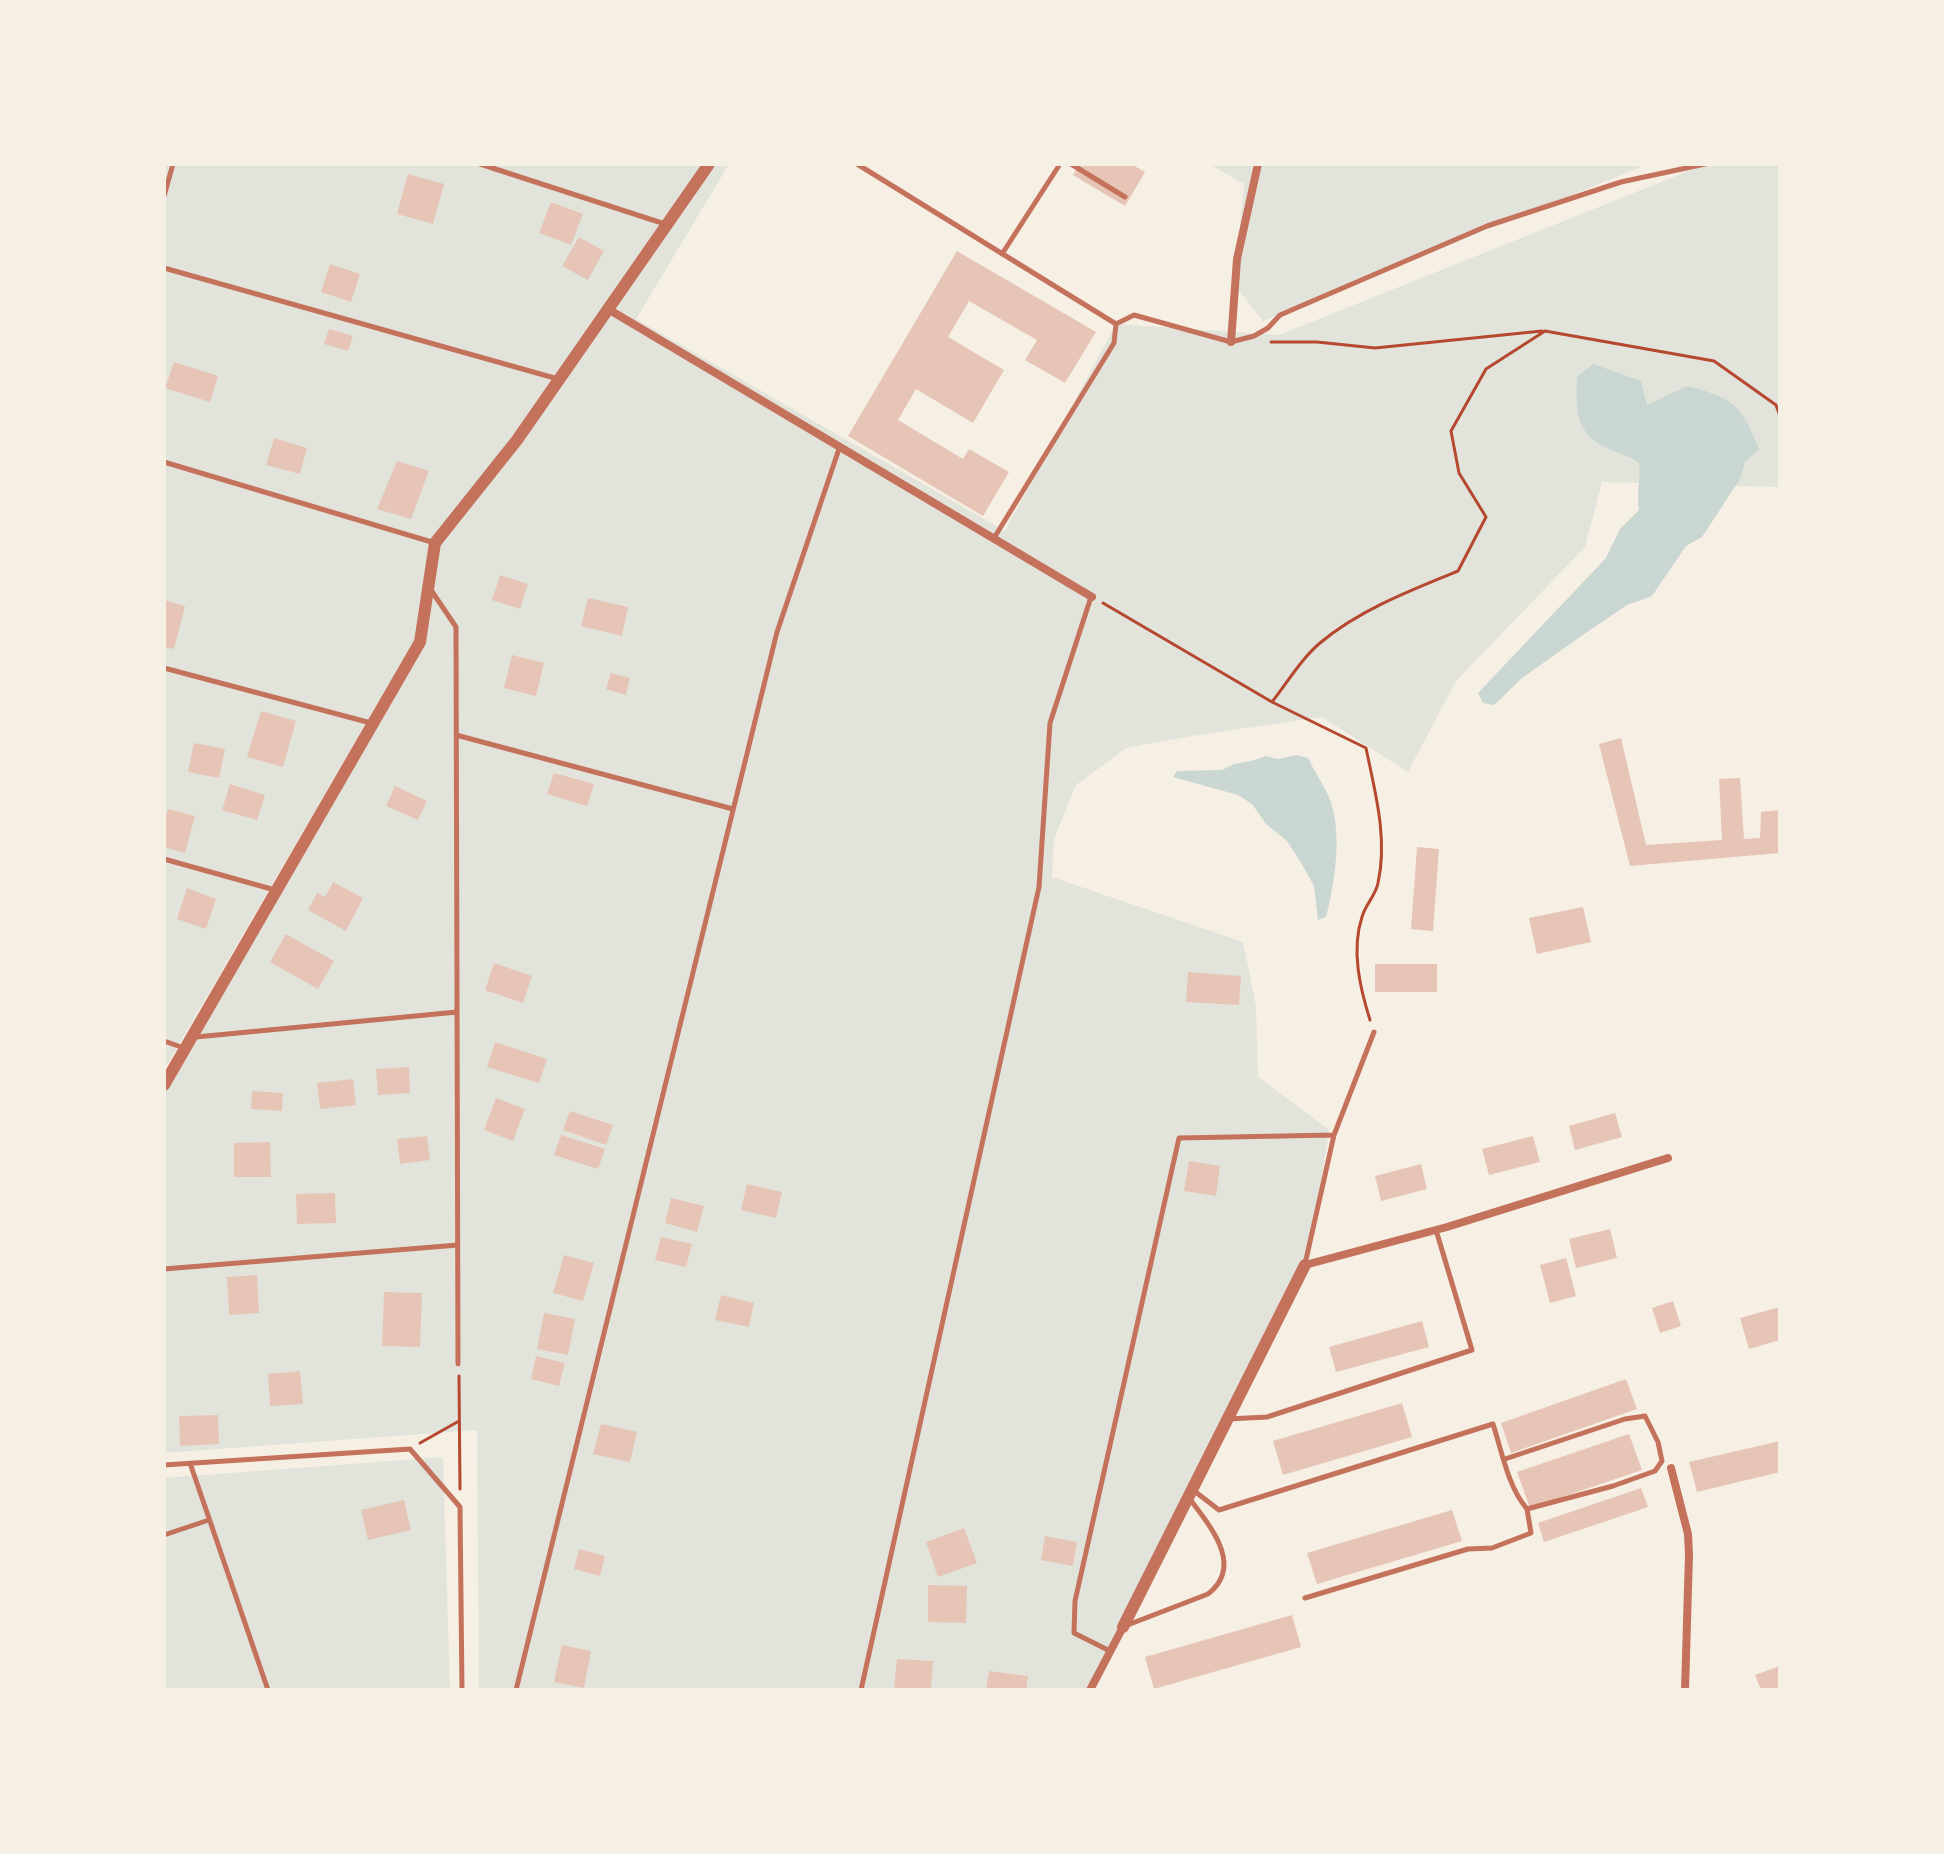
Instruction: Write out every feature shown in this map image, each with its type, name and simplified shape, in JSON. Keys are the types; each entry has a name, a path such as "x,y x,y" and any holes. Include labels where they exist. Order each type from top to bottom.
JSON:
{"street":[{"path":"164,1085 420,642 435,543 517,440 709,164"},
{"path":"1231,342 1237,259 1258,164"},
{"path":"608,309 1092,597"},
{"path":"1090,1690 1305,1265 1436,1230 1668,1158"},
{"path":"1671,1468 1688,1534 1685,1690"}],"lane":[{"path":"164,196 173,164"},
{"path":"480,164 665,224"},
{"path":"857,164 1116,324"},
{"path":"1002,254 1060,164"},
{"path":"1071,164 1125,197"},
{"path":"1116,324 1128,316 1140,316 1231,342 1254,336 1268,328 1280,315 1487,226 1621,182 1705,164"},
{"path":"164,268 559,379"},
{"path":"994,538 1114,343 1116,324"},
{"path":"516,1690 777,632 841,445"},
{"path":"164,462 435,543"},
{"path":"430,589 456,627 458,1364"},
{"path":"861,1690 1039,887 1050,723 1092,597"},
{"path":"164,668 372,724"},
{"path":"456,735 733,809"},
{"path":"164,859 275,891"},
{"path":"164,1041 188,1043 457,1012"},
{"path":"1305,1265 1334,1135 1374,1032"},
{"path":"1110,1652 1074,1633 1075,1601 1179,1138 1334,1135"},
{"path":"1227,1419 1267,1417 1472,1350 1436,1230"},
{"path":"164,1269 458,1245"},
{"path":"1505,1459 1625,1419 1645,1416 1658,1442 1662,1461 1655,1471 1613,1486 1527,1509"},
{"path":"1190,1493 1219,1510 1493,1424 1518,1498 1527,1509 1531,1533 1492,1548 1468,1549 1305,1598"},
{"path":"164,1465 410,1449 460,1507 462,1690"},
{"path":"190,1463 268,1690"},
{"path":"1123,1627 1208,1594 1218,1587 1224,1575 1221,1548 1214,1531 1190,1493"},
{"path":"164,1535 209,1520"}],"path":[{"path":"1260,342 1317,342 1375,348 1545,331 1714,361 1776,405 1780,416"},
{"path":"1272,702 1317,645 1398,595 1458,571 1486,517 1459,473 1451,431 1486,369 1545,331"},
{"path":"1092,597 1272,702 1366,748 1382,840 1378,886 1361,917 1357,953 1360,988 1374,1032"},
{"path":"458,1364 460,1507"},
{"path":"410,1449 459,1421"}],"shaded area":[{"path":"164,164 729,164 636,319 1005,531 1116,324 1279,335 1706,164 1780,164 1780,487 1602,482 1585,547 1456,681 1408,772 1322,717 1126,748 1076,785 1054,839 1052,877 1243,942 1256,1006 1258,1077 1329,1130 1308,1268 1095,1690 479,1690 477,1430 164,1453 164,1092 387,687 164,1070"},
{"path":"1209,164 1648,164 1263,321 1234,284 1244,184"},
{"path":"1593,364 1641,381 1647,405 1687,386 1725,399 1747,422 1759,449 1745,462 1740,479 1702,537 1686,546 1652,596 1627,605 1587,632 1522,678 1494,705 1483,703 1478,693 1606,558 1620,529 1639,510 1639,463 1589,436 1577,410 1577,377"},
{"path":"1296,755 1308,758 1329,797 1336,825 1332,889 1326,917 1318,920 1314,886 1303,866 1287,841 1266,824 1252,804 1238,795 1173,777 1177,771 1222,770 1266,756 1278,759"},
{"path":"443,1457 450,1690 164,1690 164,1478"}],"building":[{"path":"1079,164 1131,164 1145,172 1125,206 1073,175"},
{"path":"408,174 444,184 433,224 397,214"},
{"path":"551,202 583,214 571,245 539,233"},
{"path":"579,237 604,251 588,280 562,266"},
{"path":"957,251 1096,332 1065,383 1025,360 1037,340 969,301 948,337 1004,370 973,423 916,389 898,420 963,459 969,449 1009,472 983,516 848,436"},
{"path":"330,264 360,274 351,302 321,292"},
{"path":"329,329 353,336 348,351 324,344"},
{"path":"174,362 218,376 210,402 165,388"},
{"path":"274,438 307,448 300,474 266,465"},
{"path":"397,461 429,471 411,519 377,509"},
{"path":"500,575 528,584 520,609 492,600"},
{"path":"588,598 628,607 622,636 581,626"},
{"path":"164,600 185,606 174,649 164,647"},
{"path":"512,655 544,663 536,696 504,688"},
{"path":"611,673 630,678 626,695 606,689"},
{"path":"261,711 296,721 283,767 247,757"},
{"path":"1621,738 1646,845 1722,840 1719,779 1740,778 1744,839 1760,838 1761,812 1780,810 1780,853 1630,866 1599,744"},
{"path":"194,743 225,749 219,778 188,772"},
{"path":"554,773 594,784 587,806 547,794"},
{"path":"230,784 265,795 257,820 222,810"},
{"path":"395,786 427,801 418,820 386,806"},
{"path":"168,809 195,816 185,853 164,847 164,824"},
{"path":"1417,847 1439,849 1433,931 1411,929"},
{"path":"333,882 363,898 346,931 308,910 317,893 325,897"},
{"path":"187,888 216,899 206,929 177,919"},
{"path":"1583,907 1591,942 1537,954 1529,918"},
{"path":"286,934 334,961 318,989 270,962"},
{"path":"494,963 532,976 523,1003 485,990"},
{"path":"1375,964 1437,964 1437,992 1375,992"},
{"path":"1188,972 1241,976 1239,1005 1186,1002"},
{"path":"495,1042 547,1059 539,1083 487,1067"},
{"path":"409,1067 410,1093 378,1095 376,1069"},
{"path":"353,1079 356,1105 320,1109 317,1083"},
{"path":"252,1091 283,1093 282,1111 251,1109"},
{"path":"496,1098 525,1109 513,1141 484,1130"},
{"path":"570,1111 613,1125 606,1145 563,1130"},
{"path":"1615,1113 1622,1137 1575,1150 1569,1126"},
{"path":"561,1135 605,1149 598,1169 554,1155"},
{"path":"427,1136 430,1160 400,1164 397,1139"},
{"path":"1533,1136 1540,1162 1489,1175 1482,1149"},
{"path":"270,1142 271,1177 234,1177 234,1143"},
{"path":"1189,1161 1220,1166 1216,1196 1184,1191"},
{"path":"1421,1164 1427,1189 1381,1201 1375,1176"},
{"path":"747,1184 782,1192 776,1218 741,1210"},
{"path":"335,1193 336,1223 297,1224 296,1194"},
{"path":"671,1198 704,1206 697,1232 665,1223"},
{"path":"1610,1229 1617,1258 1576,1268 1569,1239"},
{"path":"661,1237 692,1244 686,1267 655,1260"},
{"path":"564,1255 594,1263 583,1301 553,1293"},
{"path":"1566,1258 1576,1296 1550,1303 1540,1265"},
{"path":"257,1275 259,1313 229,1315 227,1277"},
{"path":"384,1292 422,1293 420,1347 382,1346"},
{"path":"721,1295 754,1303 749,1327 715,1320"},
{"path":"1673,1301 1681,1326 1660,1333 1652,1308"},
{"path":"1780,1307 1780,1340 1749,1349 1740,1318"},
{"path":"544,1313 575,1319 568,1355 537,1349"},
{"path":"1422,1321 1429,1347 1336,1372 1329,1347"},
{"path":"536,1356 565,1363 559,1386 531,1379"},
{"path":"300,1371 303,1404 270,1406 268,1374"},
{"path":"1626,1379 1637,1409 1511,1453 1501,1423"},
{"path":"1402,1403 1412,1437 1283,1475 1273,1441"},
{"path":"218,1415 219,1444 180,1446 179,1416"},
{"path":"601,1424 637,1432 630,1462 593,1454"},
{"path":"1629,1434 1642,1470 1530,1508 1517,1472"},
{"path":"1780,1441 1780,1472 1697,1492 1689,1462"},
{"path":"1641,1488 1648,1507 1544,1542 1538,1523"},
{"path":"404,1500 411,1530 368,1540 361,1510"},
{"path":"1452,1510 1462,1541 1317,1584 1307,1553"},
{"path":"964,1528 977,1563 938,1577 926,1542"},
{"path":"1045,1536 1077,1542 1073,1566 1041,1560"},
{"path":"579,1549 605,1556 600,1576 574,1569"},
{"path":"928,1585 967,1586 966,1623 928,1622"},
{"path":"1292,1615 1301,1647 1154,1689 1145,1657"},
{"path":"562,1645 591,1651 584,1688 554,1682"},
{"path":"897,1659 933,1661 931,1690 894,1690"},
{"path":"1780,1666 1780,1690 1761,1690 1755,1675"},
{"path":"989,1671 1028,1676 1026,1690 986,1690"}]}
